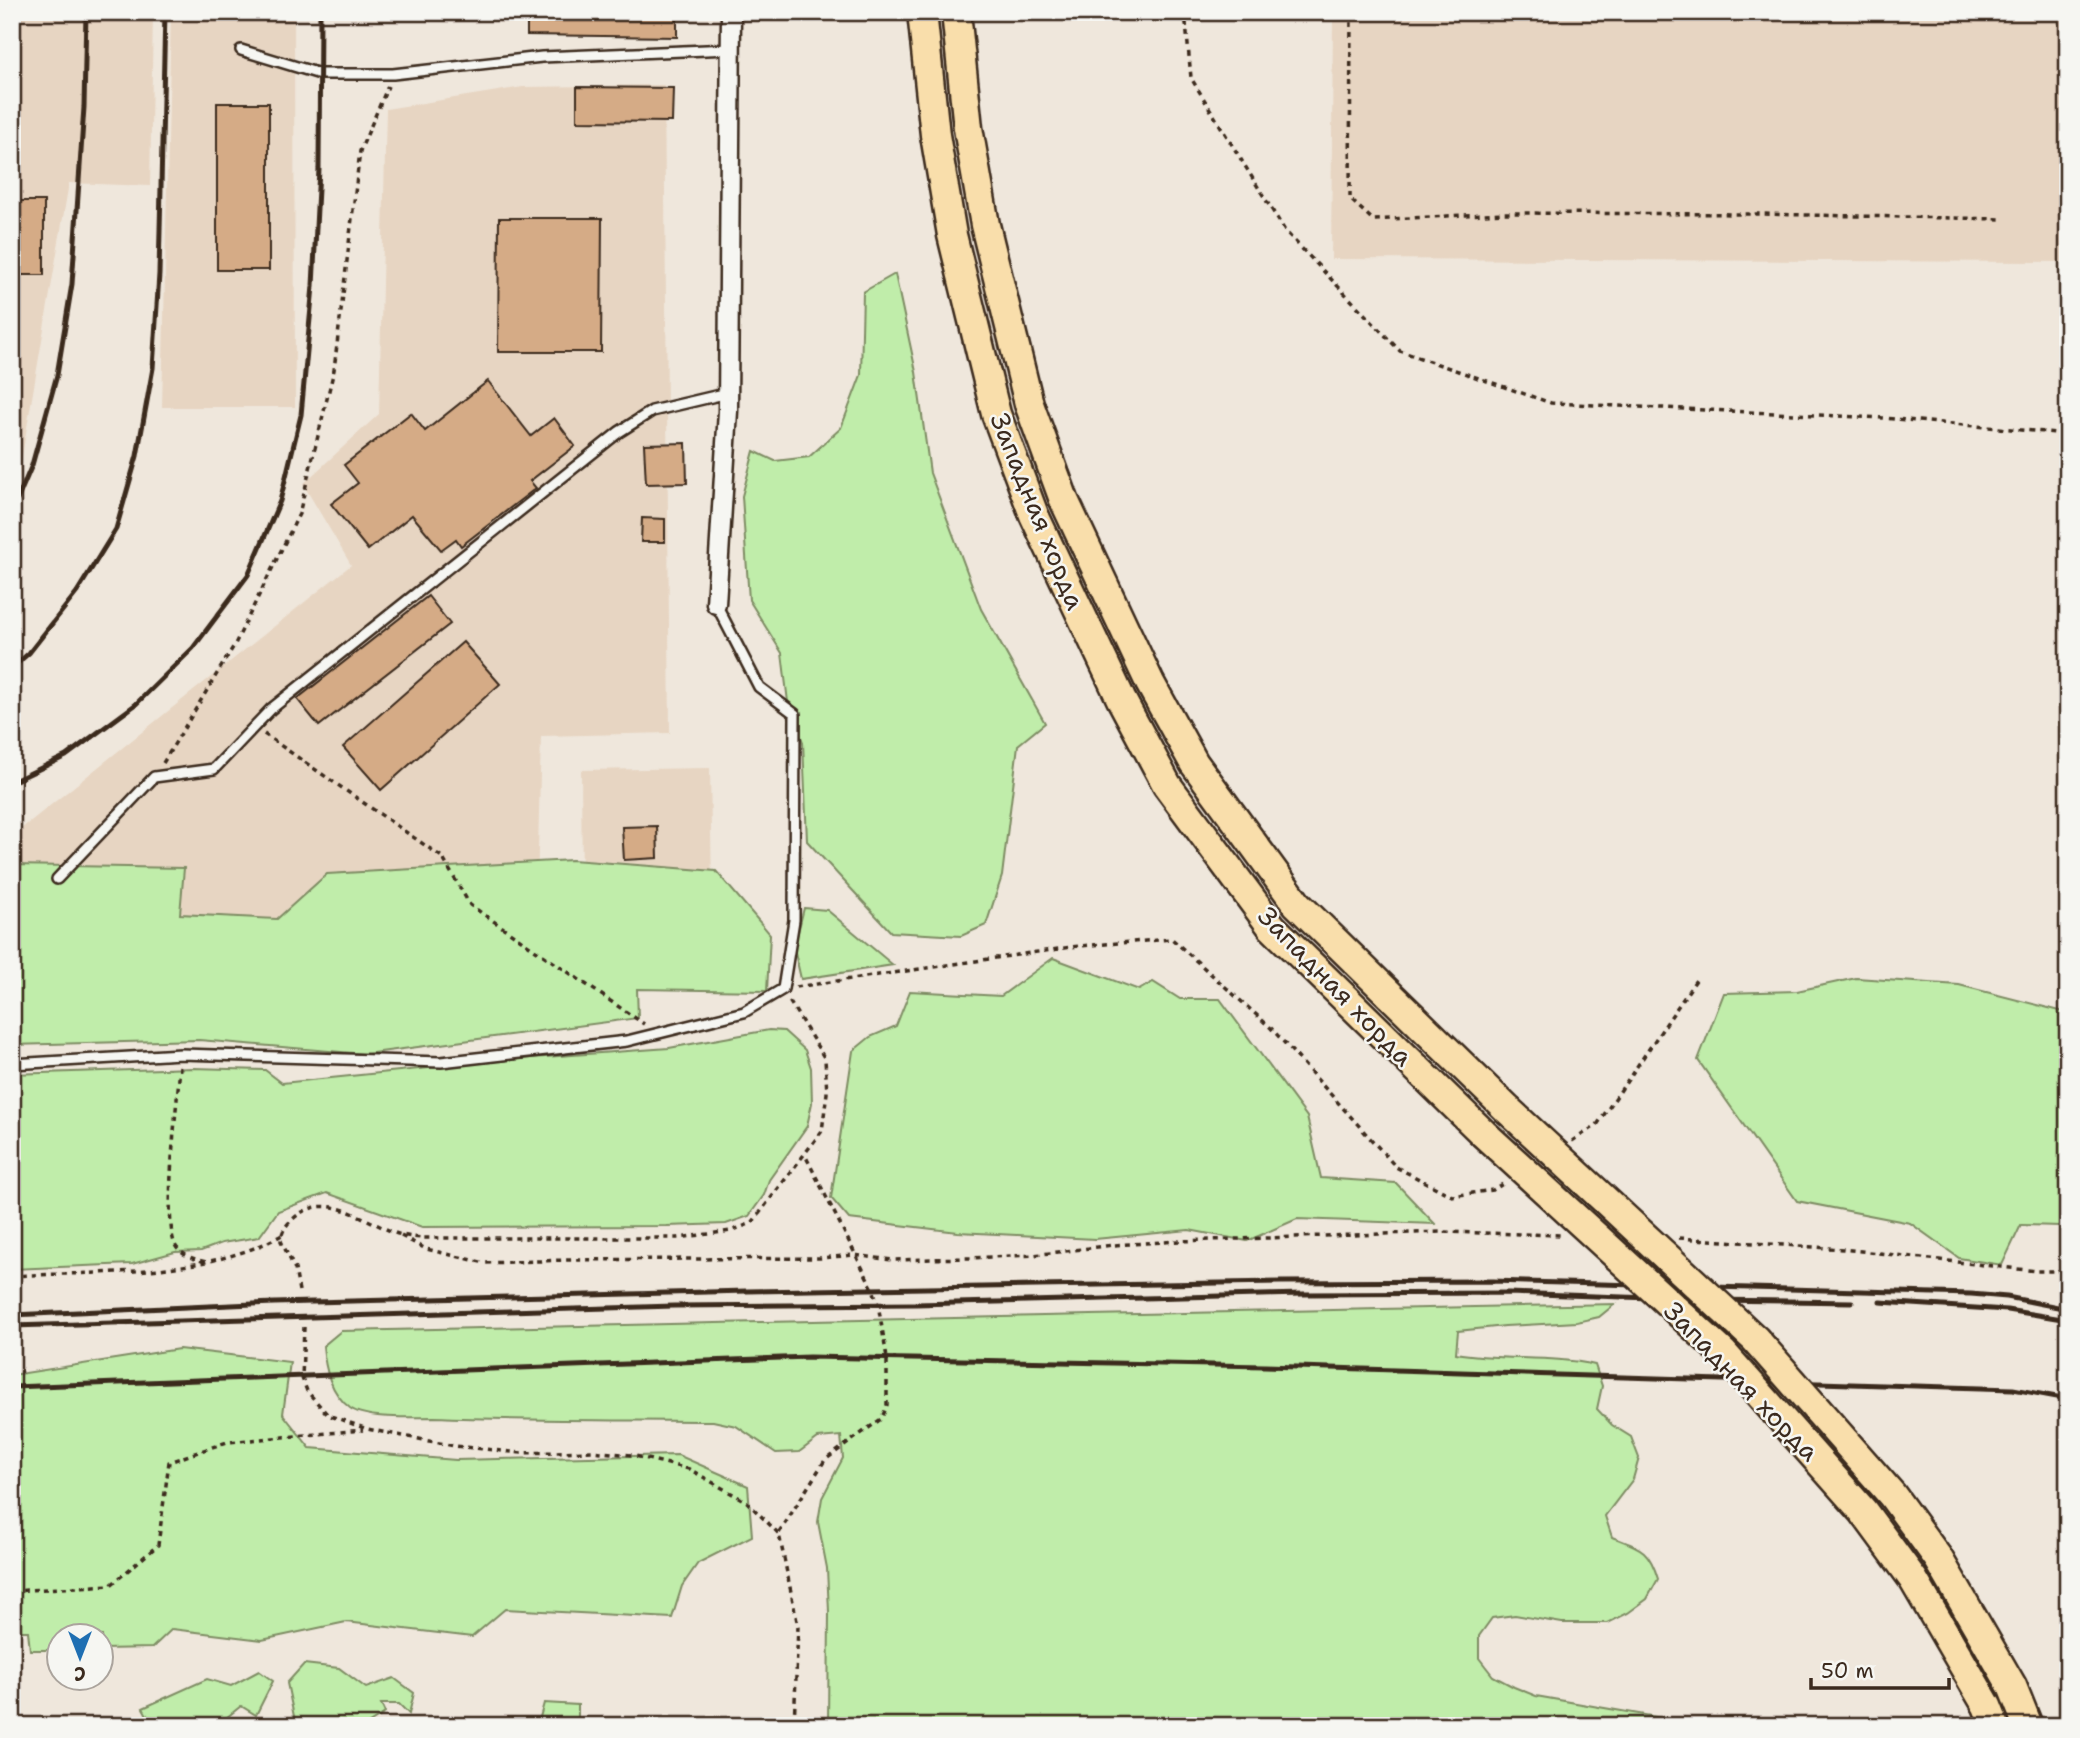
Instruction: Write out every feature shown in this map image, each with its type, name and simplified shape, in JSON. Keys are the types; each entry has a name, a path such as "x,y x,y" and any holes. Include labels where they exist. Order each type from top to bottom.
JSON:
{"highway":[{"name":"Западная хорда","path":"922,12 935,135 952,235 996,414 1034,515 1121,699 1167,785 1272,927 1483,1133 1723,1353 1863,1511 1913,1579 1987,1706 1995,1726"},
{"name":"Западная хорда","path":"956,12 968,128 985,225 1029,404 1064,500 1150,683 1194,763 1297,904 1508,1110 1755,1339 1892,1495 1938,1558 2012,1686 2028,1726"}],"street":[{"path":"716,604 728,393 731,12"}],"lane":[{"path":"241,50 320,74 393,74 542,57 730,48"},
{"path":"57,879 154,777 214,769 282,700 620,432 652,411 728,393"},
{"path":"12,1064 181,1054 441,1062 627,1041 744,1012 783,989 794,920 795,714 759,687 716,604"}],"path":[{"path":"1185,12 1191,78 1284,230 1400,351 1551,403 1883,418 2068,435"},
{"path":"1351,12 1350,199 1373,220 1503,213 2001,219"},
{"path":"154,777 235,644 299,514 334,370 360,151 393,74"},
{"path":"254,727 442,857 470,905 658,1033"},
{"path":"398,1234 422,1238 678,1238 731,1231 752,1223 822,1131 827,1093 825,1059 783,989 1079,946 1172,939 1271,1028 1396,1167 1452,1196 1493,1190 1516,1176"},
{"path":"1562,1147 1597,1125 1698,978"},
{"path":"181,1054 170,1201 171,1237 177,1248 190,1258 209,1263"},
{"path":"779,1534 825,1460 881,1419 887,1405 887,1359 878,1304 873,1289 805,1155"},
{"path":"299,1291 298,1277 281,1241 282,1236 286,1225 298,1214 320,1204 364,1218 426,1249 485,1263 603,1259 821,1258 854,1255 892,1260 957,1259 1034,1255 1113,1245 1180,1241 1441,1232 1563,1235"},
{"path":"12,1276 176,1268 209,1263 261,1247 282,1236"},
{"path":"1674,1238 1843,1249 2036,1270 2068,1270"},
{"path":"304,1327 302,1378 307,1391 328,1415 367,1430 455,1446 522,1454 592,1451 631,1455 689,1469 747,1502 779,1534 798,1626 794,1726"},
{"path":"12,1591 111,1585 158,1545 169,1462 228,1442 367,1430"}],"shaded area":[{"path":"12,12 153,12 150,186 69,183 16,491 12,491"},
{"path":"171,12 294,12 295,407 162,407"},
{"path":"1333,12 2068,12 2068,262 1331,259"},
{"path":"664,85 670,733 541,736 535,965 12,997 12,836 351,565 303,484 379,414 386,109 523,87"},
{"path":"710,768 712,891 582,893 581,770"}],"green space":[{"path":"895,274 916,372 930,473 981,609 1045,723 1018,745 1002,876 986,925 961,936 891,932 807,841 803,742 788,702 782,653 749,600 742,496 754,451 775,461 809,457 841,428 861,375 863,292"},
{"path":"572,860 716,871 770,934 767,991 637,989 638,1018 365,1054 199,1040 12,1045 12,865 184,868 180,914 277,919 327,874"},
{"path":"804,908 827,910 893,965 801,979 794,948"},
{"path":"1053,958 1139,990 1153,982 1180,999 1220,999 1307,1117 1321,1178 1396,1183 1435,1224 1297,1219 1247,1241 1189,1230 1095,1239 958,1232 849,1219 831,1198 853,1051 870,1037 896,1026 910,991 1001,996"},
{"path":"1856,978 1959,985 2068,1013 2068,1222 2060,1226 2021,1225 2002,1265 1959,1258 1910,1223 1797,1201 1698,1060 1724,993 1797,991"},
{"path":"769,1030 784,1031 805,1050 811,1068 812,1103 807,1126 769,1180 764,1195 749,1216 726,1224 422,1227 327,1193 278,1211 259,1237 222,1243 201,1251 175,1252 132,1264 12,1269 12,1074 193,1068 265,1070 282,1083 517,1059 669,1048"},
{"path":"1615,1304 1599,1317 1577,1322 1458,1331 1456,1353 1595,1365 1602,1386 1597,1409 1612,1425 1631,1437 1639,1458 1633,1479 1605,1516 1612,1537 1647,1555 1658,1579 1647,1599 1608,1623 1562,1623 1515,1615 1492,1618 1479,1636 1479,1658 1493,1676 1536,1696 1673,1720 1687,1726 828,1726 827,1568 818,1522 822,1498 843,1458 841,1436 818,1438 799,1452 776,1453 736,1426 713,1421 539,1420 367,1414 350,1408 333,1388 323,1346 341,1331"},
{"path":"179,1349 290,1362 283,1414 310,1448 456,1460 678,1455 748,1486 752,1536 698,1563 682,1586 672,1618 505,1609 472,1637 346,1622 262,1640 172,1629 152,1648 116,1649 116,1622 46,1622 46,1650 30,1650 28,1631 12,1631 12,1375"},
{"path":"304,1664 339,1668 366,1688 394,1678 414,1693 409,1714 399,1704 381,1704 385,1713 366,1725 296,1726 287,1683"},
{"path":"259,1671 273,1681 256,1715 241,1706 216,1726 184,1723 153,1726 143,1708 207,1679 231,1686"},
{"path":"544,1703 578,1705 578,1726 539,1721"}],"building":[{"path":"527,12 677,12 677,37 527,35"},
{"path":"577,87 673,88 672,122 577,121"},
{"path":"217,103 269,103 269,270 217,270"},
{"path":"12,201 44,201 44,275 12,275"},
{"path":"499,218 602,218 601,352 498,352"},
{"path":"488,381 531,436 554,418 575,446 530,481 536,488 461,546 456,539 441,550 412,515 368,550 331,504 358,483 344,465 411,413 425,431"},
{"path":"686,443 687,483 646,484 644,444"},
{"path":"642,518 665,519 665,542 641,542"},
{"path":"428,596 450,624 319,726 297,699"},
{"path":"463,642 500,684 381,790 343,747"},
{"path":"657,826 658,858 624,860 622,827"}],"railway":[{"path":"12,512 32,465 57,375 72,284 84,107 86,12"},
{"path":"12,668 29,653 77,592 116,529 137,456 153,368 159,274 165,12"},
{"path":"12,782 66,756 135,705 193,648 248,575 280,501 301,415 313,286 319,169 320,12"},
{"path":"12,1315 274,1303 747,1291 1492,1281 1971,1294 2007,1297 2068,1309"},
{"path":"12,1326 674,1306 916,1304 1303,1294 1509,1293 1852,1302"},
{"path":"1880,1302 2007,1310 2068,1320"},
{"path":"12,1387 809,1357 1265,1366 2013,1389 2068,1399"}]}
